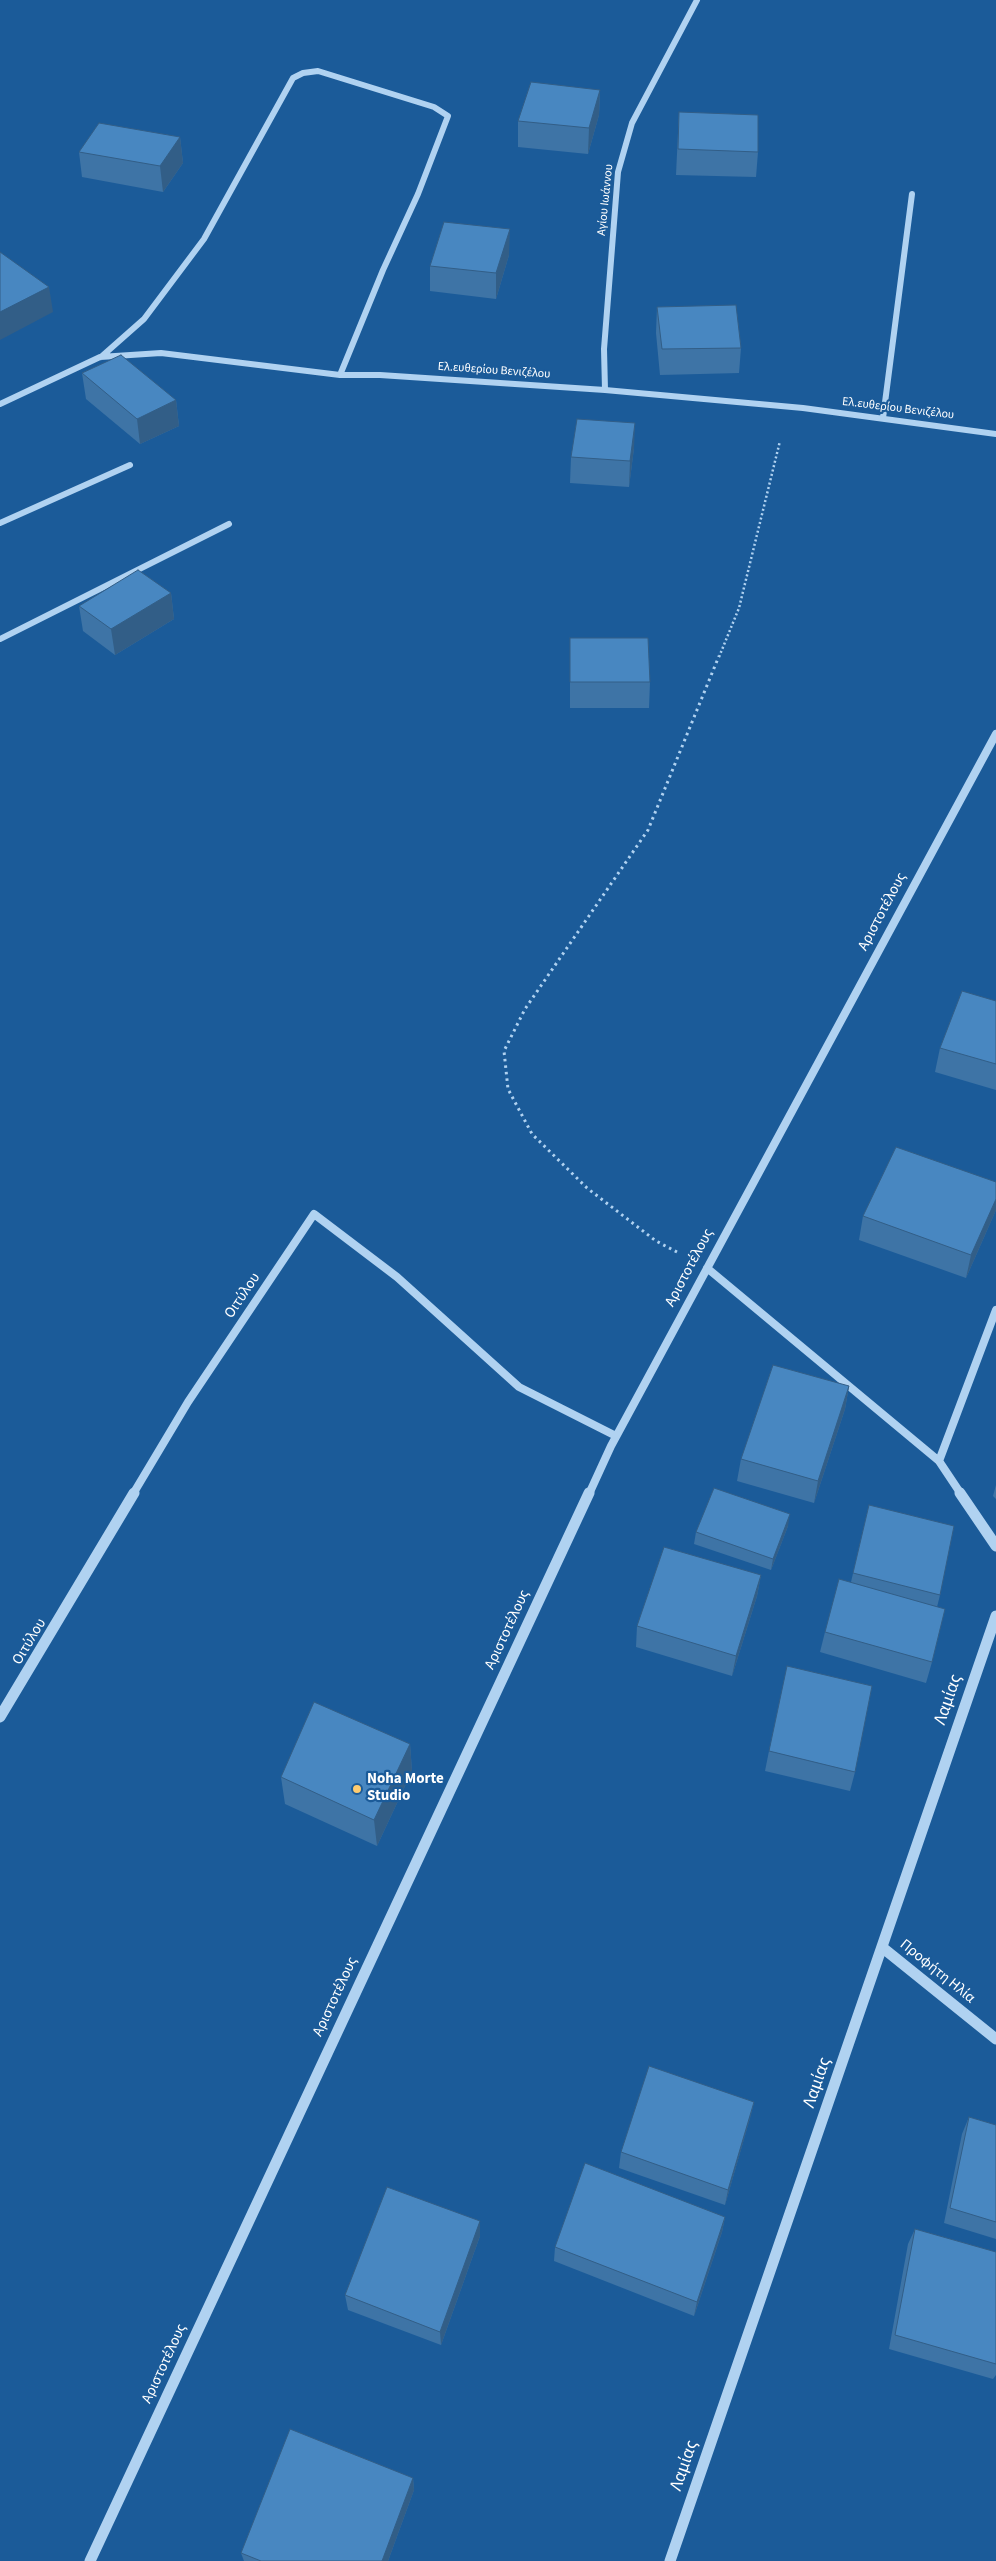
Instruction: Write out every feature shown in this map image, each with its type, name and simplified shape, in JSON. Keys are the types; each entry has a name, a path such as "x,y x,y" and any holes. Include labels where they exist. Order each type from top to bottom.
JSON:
{"street":[{"name":"Αγίου Ιωάννου","path":"605,390 604,349 618,172 632,123 696,0"},
{"path":"100,358 144,319 204,239 294,78 303,73 318,71 434,108 448,116 418,194 383,270 340,375"},
{"path":"883,418 912,194"},
{"name":"Ελ.ευθερίου Βενιζέλου","path":"0,404 100,358 161,353 340,375 380,375 605,390 788,407 996,434"},
{"path":"0,523 130,465"},
{"path":"0,639 228,524"},
{"name":"Αριστοτέλους","path":"90,2561 616,1436 996,734"},
{"name":"Οιτύλου","path":"0,1717 188,1402 314,1214 397,1277 519,1387 616,1436"},
{"path":"707,1268 939,1461 996,1546"},
{"path":"939,1461 996,1310"},
{"name":"Λαμίας","path":"670,2561 996,1616"},
{"name":"Προφήτη Ηλία","path":"883,1948 996,2039"}],"path":[{"path":"707,1268 656,1241 587,1188 532,1134 508,1089 504,1051 525,1008 648,830 739,608 788,407"}],"building":[{"path":"531,82 600,90 589,128 518,121"},
{"path":"679,112 758,115 758,152 678,149"},
{"path":"99,123 180,137 160,166 79,152"},
{"path":"444,222 510,229 496,273 430,266"},
{"path":"0,252 49,287 0,312"},
{"path":"736,305 741,348 662,349 657,307"},
{"path":"121,355 176,400 137,419 82,373"},
{"path":"577,419 635,423 630,461 571,457"},
{"path":"138,570 171,593 111,629 79,606"},
{"path":"570,638 648,638 650,682 570,682"},
{"path":"962,991 996,1001 996,1064 940,1048"},
{"path":"896,1147 996,1182 996,1199 971,1255 863,1216"},
{"path":"773,1365 849,1386 818,1481 741,1459"},
{"path":"714,1488 790,1514 773,1559 696,1532"},
{"path":"869,1505 954,1526 940,1595 853,1573"},
{"path":"664,1547 761,1575 736,1656 637,1626"},
{"path":"839,1579 945,1609 932,1662 825,1632"},
{"path":"787,1666 872,1686 855,1772 769,1751"},
{"path":"314,1702 410,1744 374,1820 281,1777"},
{"path":"649,2066 754,2102 728,2190 621,2152"},
{"path":"969,2117 996,2125 996,2222 950,2208"},
{"path":"585,2163 725,2217 697,2302 555,2247"},
{"path":"387,2187 480,2221 440,2332 345,2295"},
{"path":"915,2229 996,2252 996,2364 895,2335"},
{"path":"290,2429 413,2478 382,2561 261,2561 241,2553"}],"place":[{"name":"Noha Morte Studio","path":"357,1789"}]}
